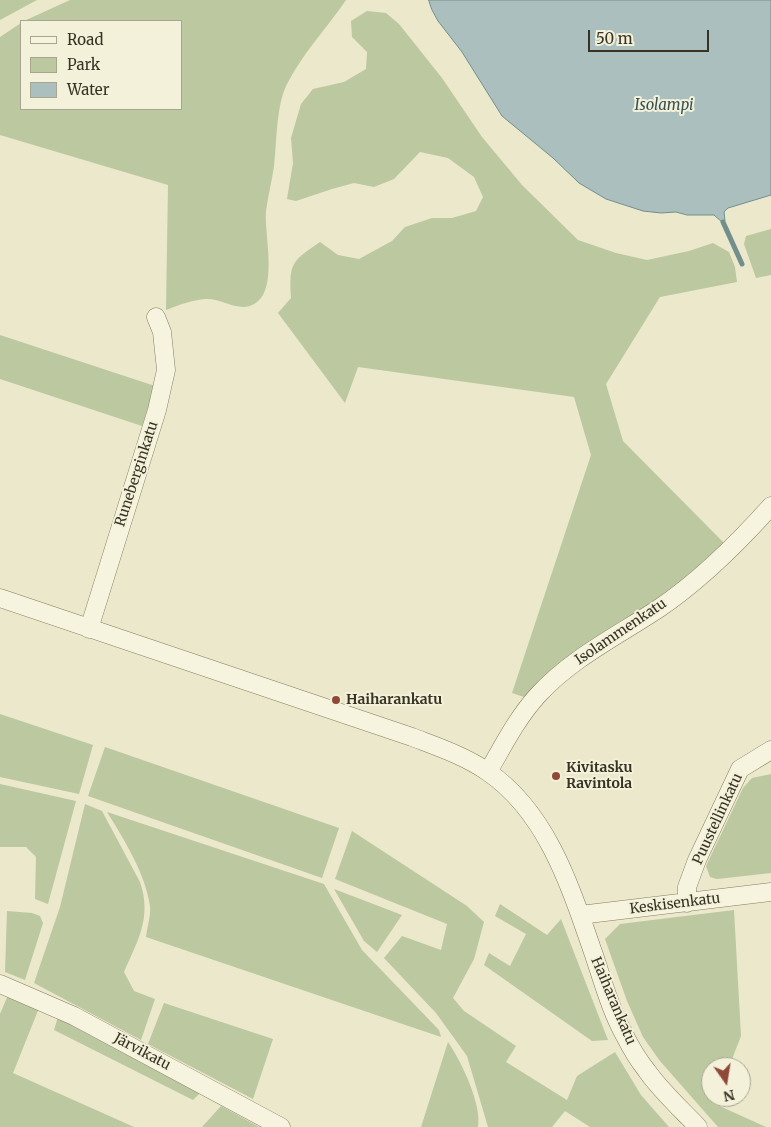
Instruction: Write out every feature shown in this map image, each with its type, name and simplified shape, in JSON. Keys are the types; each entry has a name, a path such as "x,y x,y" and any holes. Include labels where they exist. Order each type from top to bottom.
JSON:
{"street":[{"name":"Runeberginkatu","path":"90,629 158,410 166,370 162,332 156,317"},
{"name":"Isolammenkatu","path":"488,772 520,718 539,694 580,658 660,608 708,570 737,544 771,506"},
{"name":"Haiharankatu","path":"0,598 412,737 468,760 488,772 527,810 544,833 557,857 624,1034 647,1072 698,1127"},
{"name":"Puustellinkatu","path":"688,903 687,887 697,860 740,769 771,750"},
{"name":"Keskisenkatu","path":"580,915 771,892"},
{"name":"Järvikatu","path":"0,984 74,1016 281,1127"}],"green space":[{"path":"0,0 37,0 0,20"},
{"path":"70,0 346,0 300,62 283,93 279,113 274,166 266,211 268,275 262,297 254,304 242,307 206,299 166,310 168,185 0,135 0,37 20,24 20,110 182,110 182,20 26,20"},
{"path":"367,11 386,13 399,24 442,78 482,137 522,185 578,240 616,253 647,260 689,251 713,243 729,252 735,267 737,282 660,297 606,384 623,441 724,543 675,587 581,647 550,671 524,697 512,693 591,455 574,397 358,367 345,403 278,313 291,298 291,277 294,264 303,254 320,242 338,255 359,259 392,241 405,227 432,218 452,218 476,211 483,197 474,177 448,158 420,152 394,179 374,187 354,183 296,201 287,199 293,163 291,138 301,104 313,89 344,82 366,69 367,52 352,37 351,21"},
{"path":"771,229 771,275 756,278 744,244 746,236"},
{"path":"0,335 155,386 142,426 0,379"},
{"path":"0,714 93,745 79,794 0,777"},
{"path":"105,747 339,828 322,878 88,796"},
{"path":"771,774 771,873 717,879 710,877 706,866 743,788 752,778"},
{"path":"0,784 76,801 48,904 35,899 36,857 26,847 0,847"},
{"path":"85,804 102,811 140,882 145,906 144,917 138,939 124,972 134,991 155,999 141,1040 34,983 60,907"},
{"path":"107,812 324,884 362,950 439,1030 441,1037 146,937 150,910 148,894 127,845"},
{"path":"352,831 467,906 484,922 474,959 453,998 464,1011 516,1046 506,1062 567,1100 577,1076 615,1052 641,1095 669,1127 590,1127 565,1111 552,1127 488,1127 467,1056 436,1013 384,958 402,936 441,950 447,924 335,879"},
{"path":"334,889 402,915 377,952 364,941"},
{"path":"500,904 547,935 561,919 608,1040 592,1041 484,965 489,953 510,966 526,934 495,916"},
{"path":"734,910 741,1036 733,1057 701,1057 701,1107 722,1107 766,1127 718,1127 660,1061 643,1037 627,1001 605,939 620,924"},
{"path":"7,911 32,913 40,916 43,923 25,980 5,972"},
{"path":"8,995 39,1008 13,1073 134,1127 0,1127 0,1014"},
{"path":"164,1003 273,1039 253,1099 148,1044"},
{"path":"58,1017 200,1093 193,1100 54,1030"},
{"path":"448,1042 459,1060 474,1095 478,1127 421,1127"},
{"path":"221,1106 259,1127 202,1127"}],"water":[{"name":"Isolampi","path":"429,0 771,0 771,195 728,208 724,212 725,221 722,222 714,215 687,215 676,212 643,211 606,199 579,183 553,158 502,116 462,52 438,21"}],"waterway":[{"path":"723,222 742,264"}],"place":[{"name":"Haiharankatu","path":"336,700"},
{"name":"Kivitasku Ravintola","path":"556,776"}]}
